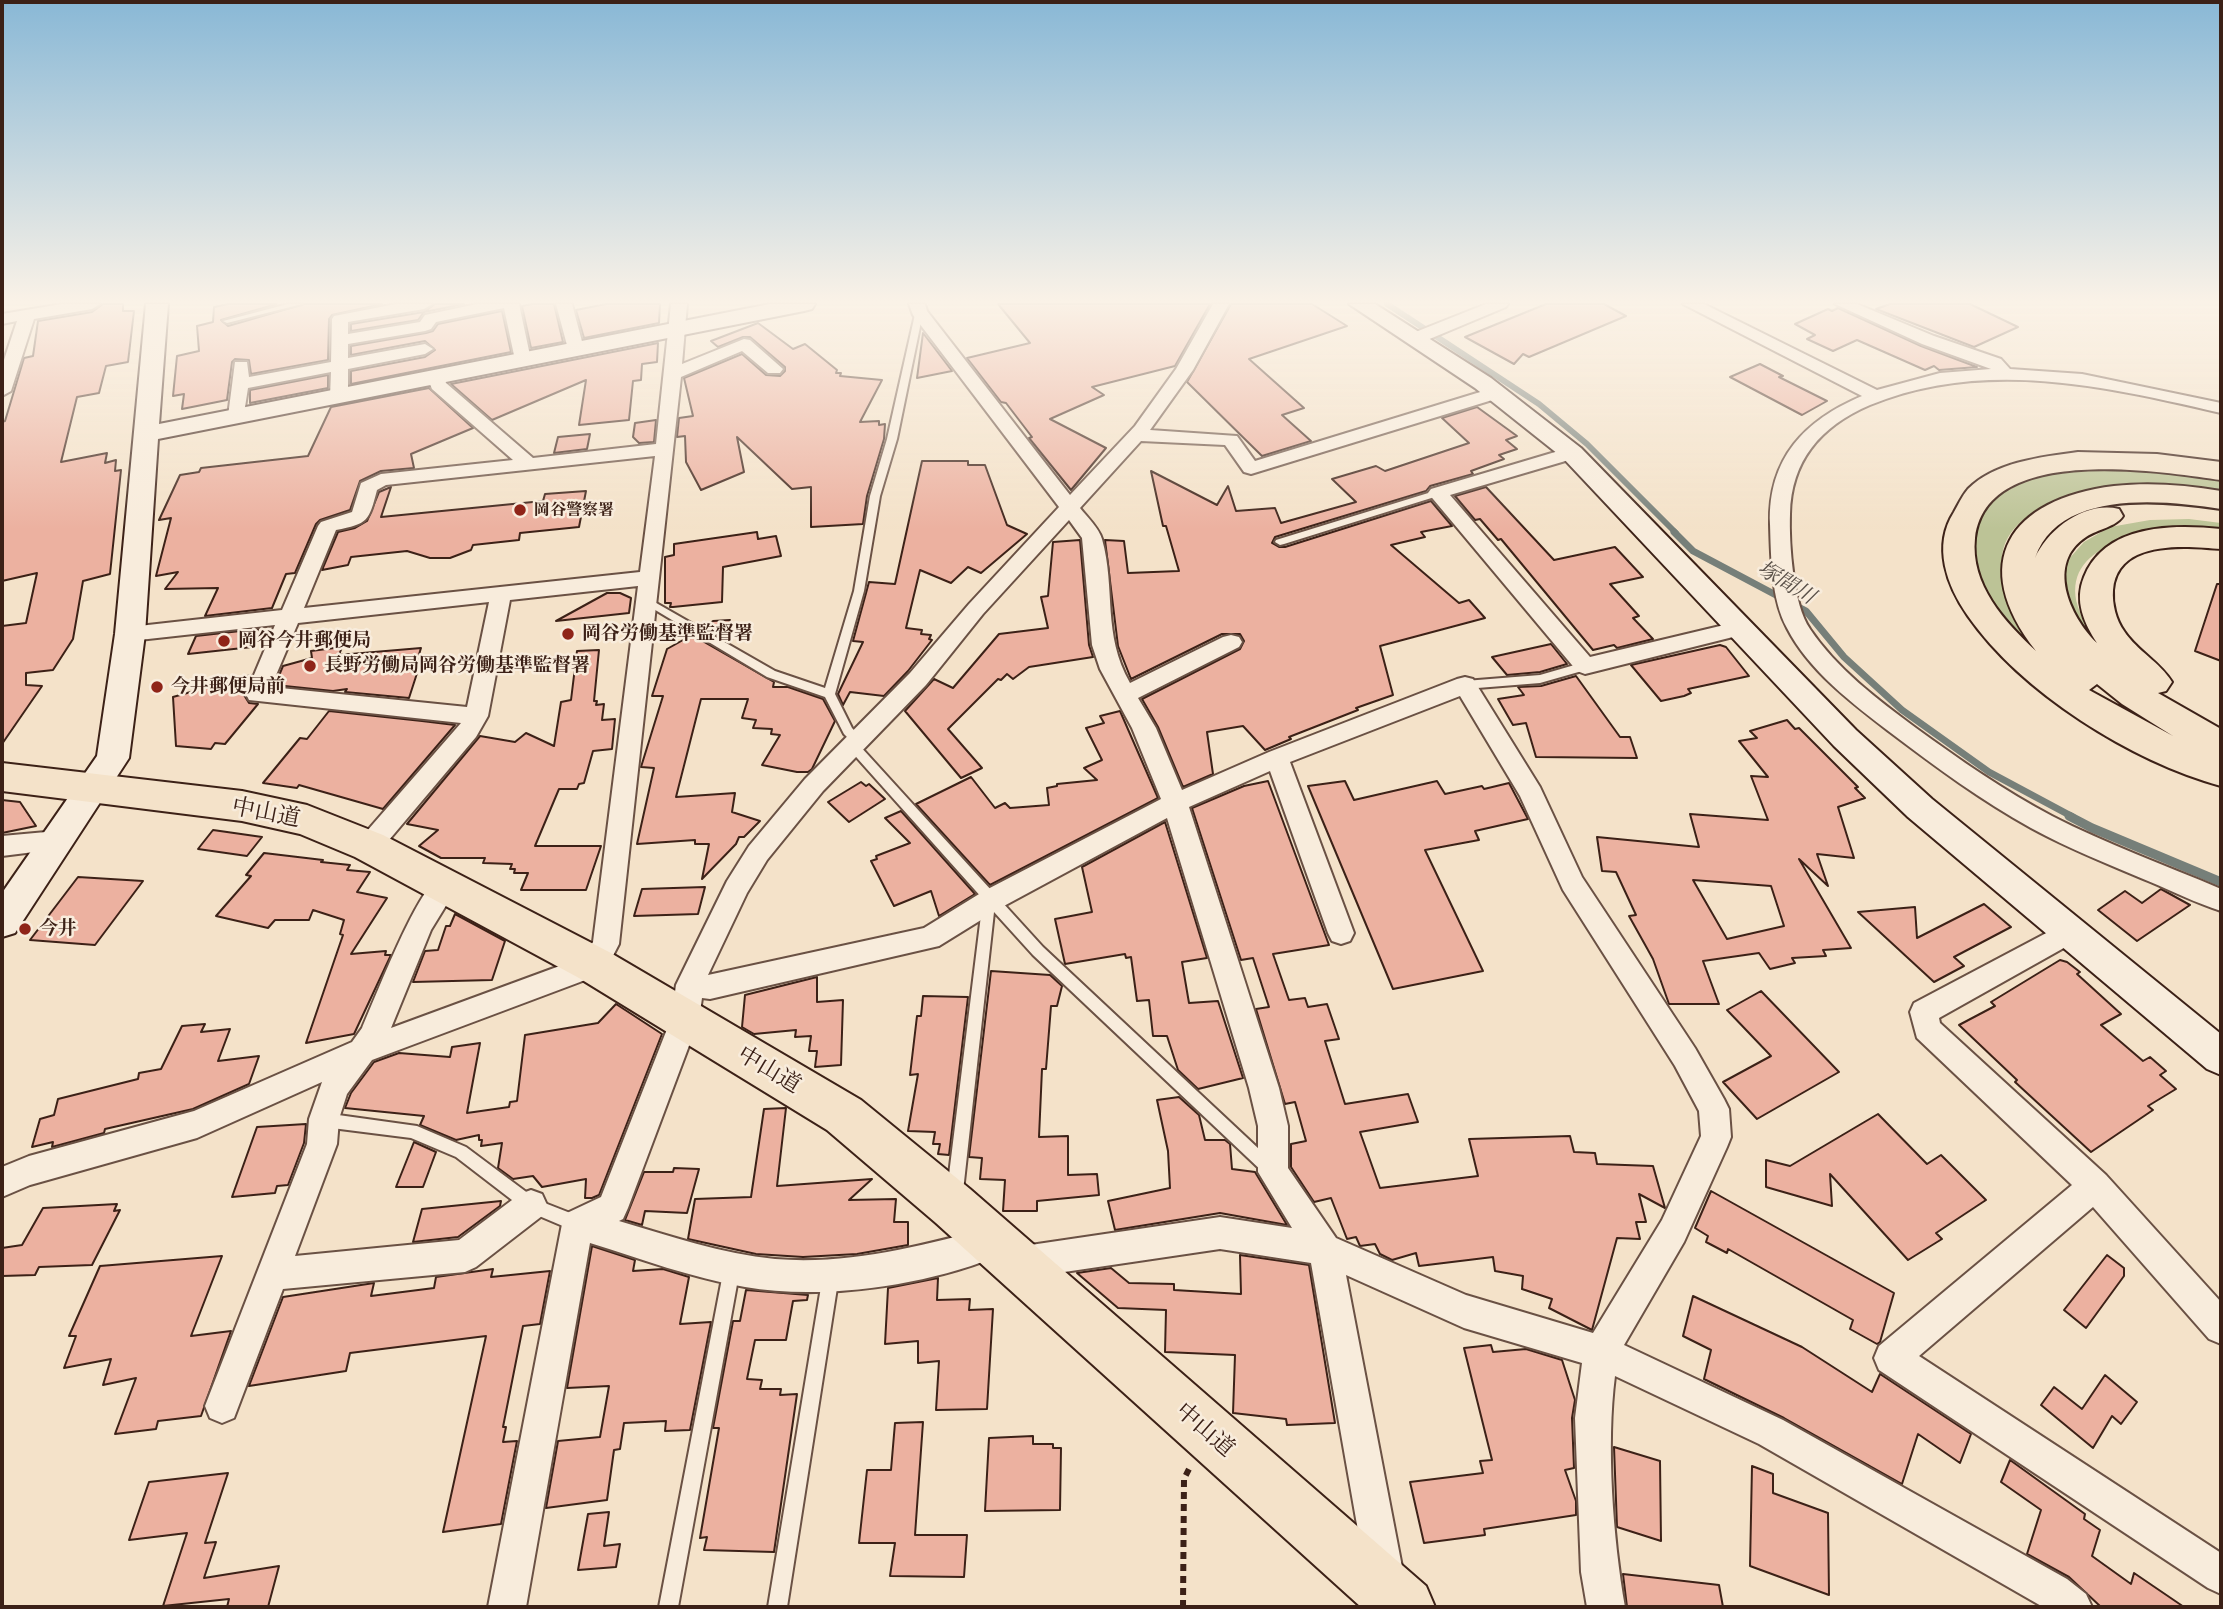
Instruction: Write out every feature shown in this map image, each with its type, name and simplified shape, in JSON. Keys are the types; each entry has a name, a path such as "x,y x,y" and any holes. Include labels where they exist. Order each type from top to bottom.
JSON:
{"highway":[{"path":"2219,762 2118,723 2075,698 2042,674 1994,627 1976,603 1962,577 1958,555 1959,535 1965,516 1977,499 1996,483 2018,473 2046,466 2108,459 2221,471"},
{"path":"2219,762 2133,720 2073,672 2048,645 2032,620 2020,596 2016,575 2017,555 2038,524 2079,502 2140,494 2221,500"},
{"path":"2219,762 2178,724 2143,703 2081,649 2063,624 2050,598 2046,572 2052,554 2064,537 2104,516 2160,509 2221,514"},
{"path":"2221,539 2168,538 2140,543 2105,564 2098,579 2095,596 2099,615 2111,639 2133,664 2163,690 2221,727"},
{"name":"中山道","path":"2,778 242,806 307,820 369,846 594,965 687,1002 844,1115 953,1206 1208,1432 1394,1602"}],"street":[{"path":"2,922 113,758 130,634 152,379"},
{"path":"237,416 240,379"},
{"path":"339,379 339,396"},
{"path":"147,434 425,379"},
{"path":"436,379 438,386 528,464"},
{"path":"2,1182 29,1171 197,1124 362,1051 594,965 606,944 672,379"},
{"path":"972,379 1092,537 1103,645 1111,669 1144,729 1175,803 1264,1088 1273,1126 1273,1172 1325,1250 1394,1602"},
{"path":"578,1224 612,1208 687,1002 736,888 758,853 814,785 918,679 976,609 1137,435 1177,379"},
{"path":"1479,379 1572,453 1846,738 1920,808 2221,1057"},
{"path":"1842,379 1874,395"},
{"path":"1947,379 1920,382 1874,395 1830,418 1806,437 1793,456 1782,486 1778,528 1795,624 1839,676 1881,714 1991,793 2061,832 2221,900"},
{"path":"2062,379 2109,384 2221,408"},
{"path":"1137,435 1231,440 1251,468 1496,393"},
{"path":"477,716 257,694 328,526 352,521 361,515 368,487 381,480 665,449"},
{"path":"1572,453 1438,493 1585,666 1741,628"},
{"path":"130,634 648,578"},
{"path":"369,846 468,732 477,716 502,593"},
{"path":"1125,695 1231,642"},
{"path":"687,1002 710,987 930,938 991,900 1175,803 1277,758 1465,685 1531,794 1572,883 1685,1057 1714,1109 1716,1137 1679,1219 1601,1352 1592,1418 1600,1572 1606,1607"},
{"path":"1277,758 1341,933"},
{"path":"2,846 57,841"},
{"path":"222,1406 322,1144 324,1119 335,1087 362,1051 385,1010 420,925 445,886"},
{"path":"2069,932 1924,1012 1927,1029 2095,1186 2221,1327"},
{"path":"2095,1186 1891,1358 2221,1575"},
{"path":"274,1274 465,1256 531,1205"},
{"path":"578,1224 732,1268 811,1277 1004,1253 1220,1233 1325,1250 1464,1311 1601,1352 1771,1432 2054,1592 2073,1607"},
{"path":"507,1607 578,1224"}],"lane":[{"path":"904,379 892,439 875,496 859,591 829,694 855,743 1038,951 1273,1172"},
{"path":"1280,542 1438,493"},
{"path":"647,602 771,674 829,694"},
{"path":"1465,685 1540,679 1585,666"},
{"path":"953,1206 991,900"},
{"path":"324,1119 412,1131 461,1152 531,1205 578,1224"},
{"path":"668,1607 732,1268"},
{"path":"777,1607 831,1275"}],"path":[{"path":"1183,1607 1184,1479 1208,1432"}],"green space":[{"path":"2124,468 2221,479 2221,492 2147,486 2097,488 2050,502 2029,515 2013,530 2006,542 2002,564 2009,601 2039,645 2029,649 2012,631 1984,587 1976,564 1974,542 1979,520 1993,501 2031,480 2070,471"},
{"path":"2189,519 2221,523 2221,531 2177,530 2124,540 2102,550 2085,564 2076,583 2078,607 2107,653 2076,628 2063,583 2068,560 2084,542 2110,527 2150,520"}],"building":[{"path":"18,379 103,379 99,393 77,397 61,462 107,453 105,463 116,460 115,471 121,470 110,574 83,581 73,639 53,670 26,673 26,685 42,686 2,744 2,626 26,623 37,573 2,581 2,422 5,421"},
{"path":"175,379 230,379 227,400 182,409 184,394 173,396"},
{"path":"307,379 328,379 328,388 250,403 250,390"},
{"path":"351,379 376,379 351,384"},
{"path":"476,379 641,379 633,381 629,420 579,425 586,380 492,420 451,384"},
{"path":"684,379 882,380 860,422 879,421 879,425 885,424 884,439 867,496 863,524 811,527 811,487 792,489 737,437 744,472 701,490 686,462 685,436 677,437 679,418 693,416"},
{"path":"983,379 1123,379 1092,387 1104,395 1050,419 1106,448 1071,490 1029,438 1032,437 1006,403 1001,402"},
{"path":"1189,379 1272,379 1304,408 1282,415 1311,441 1262,456 1187,382"},
{"path":"1734,379 1783,379 1827,401 1802,415"},
{"path":"429,388 473,428 411,454 414,468 381,471 360,481 350,510 320,520 316,524 295,573 286,574 272,608 205,616 218,588 165,589 178,572 156,576 171,518 159,520 180,475 199,472 201,468 308,456 331,407"},
{"path":"1477,407 1517,436 1506,440 1517,449 1499,455 1504,459 1471,471 1473,474 1430,486 1426,491 1275,537 1272,543 1285,547 1431,501 1452,526 1421,532 1425,537 1391,545 1459,603 1469,600 1485,618 1380,646 1393,695 1356,708 1358,710 1289,737 1291,739 1265,750 1243,726 1207,732 1213,774 1183,787 1158,727 1142,699 1240,649 1244,641 1240,634 1222,634 1131,679 1118,646 1105,540 1124,541 1128,573 1179,571 1166,526 1163,526 1151,471 1217,505 1228,486 1236,511 1275,508 1281,523 1356,502 1332,479 1376,466 1385,471 1469,443 1442,418"},
{"path":"656,420 654,442 639,443 633,437 635,423"},
{"path":"590,434 587,449 554,453 558,437"},
{"path":"922,461 968,461 968,465 985,465 1007,525 1027,534 981,573 968,567 951,583 920,570 906,628 922,630 921,634 931,635 929,639 932,640 884,696 850,692 843,705 838,694 863,642 853,641 869,582 895,584"},
{"name":"岡谷警察署","path":"391,487 381,517 543,501 545,494 586,491 579,527 520,533 519,540 473,545 471,550 450,558 430,558 407,551 351,557 348,565 322,570 338,532 355,528 367,521 379,492"},
{"path":"1486,487 1554,560 1615,547 1643,577 1610,584 1639,616 1633,618 1653,639 1617,648 1614,645 1593,650 1501,539 1498,540 1480,519 1475,520 1455,496"},
{"path":"757,532 758,539 776,536 781,556 723,567 722,602 673,607 670,607 671,603 665,603 665,557 674,555 674,544"},
{"path":"1080,540 1089,645 1093,657 1029,667 1013,679 1007,674 1001,680 998,679 948,729 982,768 961,778 905,711 934,679 953,688 999,634 1048,628 1041,597 1048,596 1053,542"},
{"path":"2217,584 2221,584 2221,661 2195,651"},
{"path":"607,593 620,593 631,598 629,613 556,621"},
{"path":"730,620 729,641 704,627 713,621"},
{"name":"岡谷今井郵便局","path":"258,629 252,647 188,654 196,636"},
{"path":"692,635 774,682 773,687 788,687 823,699 835,721 812,769 808,772 797,772 762,765 780,735 771,734 772,729 753,728 756,720 742,718 748,699 701,699 676,797 735,793 732,812 760,821 744,837 739,837 736,844 702,879 709,844 695,844 695,840 637,844 654,768 641,767 663,696 652,696 667,649"},
{"path":"1551,644 1567,664 1540,672 1507,675 1492,657"},
{"path":"1720,645 1726,647 1749,676 1688,689 1691,693 1661,701 1631,665"},
{"path":"342,647 339,655 421,648 416,664 420,664 409,698 345,692 347,689 333,691 275,685 283,666 312,658 311,651"},
{"path":"599,650 594,701 597,701 596,705 604,704 602,720 615,719 612,749 593,751 584,783 579,784 577,789 559,789 535,846 601,846 586,890 521,890 528,873 514,873 515,869 510,869 512,864 483,863 485,858 441,858 419,846 438,830 407,824 480,736 515,742 526,733 554,746 561,702 571,700 577,651"},
{"path":"251,675 244,695 249,703 258,704 225,744 215,743 211,749 176,746 173,697"},
{"path":"1576,676 1620,737 1630,737 1637,758 1536,757 1526,723 1513,725 1498,699 1524,695 1518,687 1541,686"},
{"path":"329,711 455,725 383,809 299,785 297,788 263,783 300,738 307,739"},
{"path":"1120,711 1158,798 990,885 916,804 971,777 995,808 1005,803 1010,808 1049,805 1047,788 1057,784 1097,780 1084,768 1102,760 1086,728 1104,723 1100,716"},
{"path":"1787,720 1795,729 1799,728 1858,787 1855,788 1865,798 1838,807 1854,858 1817,854 1828,886 1799,859 1851,948 1823,950 1826,956 1792,958 1795,963 1770,969 1759,953 1703,961 1719,1004 1669,1004 1653,959 1629,916 1636,915 1616,872 1602,871 1597,837 1699,847 1690,814 1768,820 1751,776 1768,777 1739,741 1757,738 1750,731","holes":["1693,880 1771,886 1784,926 1727,939"]},
{"path":"1268,781 1329,945 1273,954 1289,1000 1305,998 1308,1007 1327,1004 1339,1039 1325,1041 1345,1104 1408,1094 1418,1122 1360,1132 1380,1188 1478,1176 1469,1139 1570,1136 1574,1152 1595,1153 1597,1164 1653,1166 1665,1208 1639,1194 1646,1222 1636,1222 1640,1239 1617,1238 1592,1330 1549,1308 1552,1299 1522,1289 1523,1276 1495,1271 1493,1257 1419,1266 1416,1253 1392,1260 1380,1254 1375,1244 1360,1246 1356,1237 1347,1239 1331,1198 1314,1202 1291,1167 1291,1144 1306,1141 1295,1102 1285,1104 1256,1009 1269,1007 1253,958 1241,960 1192,808 1244,786"},
{"path":"1345,781 1354,800 1437,781 1445,794 1509,783 1528,819 1475,831 1479,840 1425,850 1483,971 1393,989 1308,786"},
{"path":"861,782 866,786 869,784 885,799 849,822 828,802"},
{"path":"2,800 20,802 36,826 2,833"},
{"path":"901,811 975,894 939,916 931,891 894,906 871,861 877,859 876,856 910,843 885,818"},
{"path":"1165,822 1207,958 1182,962 1189,1003 1218,1001 1243,1078 1198,1089 1178,1070 1167,1036 1153,1036 1149,1000 1137,1001 1131,957 1126,958 1125,954 1065,964 1055,919 1092,912 1082,867"},
{"path":"213,830 262,837 247,856 198,849"},
{"path":"264,853 323,860 321,862 350,865 347,870 370,872 357,892 387,898 351,954 386,951 385,955 391,955 354,1034 306,1043 343,935 340,934 344,920 313,910 309,920 275,920 268,928 216,916 251,876 246,875"},
{"path":"78,877 143,881 95,945 30,940"},
{"path":"705,887 698,914 634,916 642,889"},
{"path":"2161,889 2190,905 2137,941 2098,910 2125,891 2142,903"},
{"path":"1984,904 2011,927 1954,957 1964,966 1934,982 1858,912 1915,907 1917,938"},
{"path":"455,914 505,941 492,980 413,982 425,951 438,950 446,926 450,926"},
{"path":"2060,960 2080,972 2077,974 2121,1014 2101,1025 2143,1061 2150,1057 2166,1071 2160,1075 2176,1089 2148,1106 2153,1110 2091,1152 2015,1082 2017,1080 1959,1025 1995,1006 1991,1002"},
{"path":"991,971 1050,975 1062,986 1057,1006 1051,1006 1046,1069 1042,1069 1039,1137 1068,1136 1068,1175 1097,1174 1099,1195 1037,1201 1037,1211 1003,1211 1005,1180 980,1179 982,1158 969,1157"},
{"path":"817,977 817,1002 843,1000 841,1065 815,1067 817,1051 809,1051 811,1036 795,1037 796,1030 754,1034 742,1027 745,995"},
{"path":"1761,991 1839,1072 1757,1119 1723,1082 1771,1056 1727,1010"},
{"path":"923,996 968,997 949,1155 938,1154 940,1144 933,1144 935,1132 908,1131 918,1074 910,1075 917,1016 921,1016"},
{"path":"616,1004 662,1034 599,1195 592,1198 585,1198 586,1179 542,1187 533,1176 513,1179 498,1168 502,1143 481,1146 479,1135 456,1140 420,1125 424,1116 345,1108 351,1093 374,1062 399,1053 450,1057 452,1047 480,1043 467,1113 509,1107 510,1102 517,1101 525,1035 598,1023"},
{"path":"205,1024 201,1032 230,1029 218,1061 259,1056 249,1084 193,1109 105,1129 104,1133 52,1147 53,1142 32,1147 40,1119 54,1115 58,1099 138,1079 139,1073 161,1069 182,1026"},
{"path":"1179,1097 1199,1115 1205,1140 1225,1140 1230,1144 1232,1169 1255,1172 1287,1225 1220,1213 1115,1230 1108,1201 1170,1188 1168,1151 1157,1100"},
{"path":"786,1108 777,1186 872,1179 849,1200 896,1199 894,1222 908,1222 908,1245 857,1254 803,1257 756,1254 688,1239 695,1199 751,1197 764,1109"},
{"path":"1878,1114 1927,1164 1941,1155 1986,1200 1936,1233 1942,1239 1908,1260 1830,1174 1832,1206 1766,1187 1766,1160 1790,1166"},
{"path":"306,1124 304,1143 288,1185 277,1186 275,1193 232,1197 257,1127"},
{"path":"414,1142 436,1152 423,1187 396,1187"},
{"path":"674,1168 699,1169 687,1213 645,1211 642,1225 625,1220 644,1172 673,1172"},
{"path":"1711,1191 1894,1293 1880,1342 1877,1344 1850,1329 1853,1320 1728,1249 1727,1253 1706,1242 1708,1236 1695,1228"},
{"path":"501,1201 500,1206 458,1237 413,1242 422,1209"},
{"path":"117,1204 114,1211 120,1210 92,1265 39,1267 35,1275 2,1276 2,1248 22,1245 43,1208"},
{"path":"592,1246 635,1260 633,1271 663,1269 689,1277 680,1324 711,1322 690,1430 665,1431 666,1421 624,1423 620,1449 614,1450 607,1500 546,1508 558,1441 600,1437 609,1386 567,1388"},
{"path":"1240,1255 1309,1265 1335,1423 1287,1425 1286,1419 1233,1413 1235,1355 1165,1352 1166,1310 1118,1308 1077,1273 1111,1268 1129,1283 1174,1284 1174,1290 1241,1294"},
{"path":"2107,1255 2124,1268 2124,1276 2086,1328 2064,1310"},
{"path":"222,1256 191,1336 231,1331 201,1416 158,1421 156,1429 115,1434 136,1378 103,1385 111,1359 64,1368 76,1336 69,1336 100,1266"},
{"path":"493,1269 491,1277 550,1271 540,1324 523,1326 503,1427 506,1427 503,1442 517,1441 501,1524 443,1532 486,1336 350,1353 346,1371 249,1386 283,1297 374,1283 371,1296 434,1288 436,1277"},
{"path":"938,1278 937,1300 970,1299 969,1310 993,1309 987,1409 936,1410 939,1361 918,1363 918,1341 885,1344 888,1288"},
{"path":"746,1290 808,1295 807,1300 793,1301 786,1340 755,1340 747,1379 762,1380 760,1389 781,1389 780,1395 797,1394 774,1552 704,1550 707,1537 700,1538 719,1428 713,1428 733,1321 740,1321"},
{"path":"1693,1296 1802,1347 1872,1392 1880,1374 1971,1434 1960,1463 1918,1434 1902,1484 1784,1418 1704,1379 1711,1350 1683,1336"},
{"path":"1491,1345 1493,1352 1526,1349 1562,1360 1575,1400 1572,1418 1574,1468 1565,1470 1576,1501 1576,1515 1484,1529 1485,1535 1424,1543 1410,1482 1483,1473 1480,1461 1492,1460 1464,1348"},
{"path":"2105,1375 2137,1402 2121,1424 2112,1416 2093,1448 2041,1405 2054,1387 2082,1409"},
{"path":"923,1422 915,1535 967,1535 964,1577 890,1576 895,1543 859,1543 867,1470 891,1470 895,1423"},
{"path":"1033,1436 1033,1444 1053,1444 1053,1448 1061,1448 1060,1510 985,1511 989,1438"},
{"path":"1614,1447 1660,1461 1661,1541 1617,1527"},
{"path":"2010,1460 2085,1514 2084,1519 2100,1530 2092,1556 2131,1584 2134,1573 2184,1607 2101,1607 2069,1577 2027,1554 2041,1510 2001,1482"},
{"path":"1752,1466 1773,1474 1773,1493 1828,1513 1829,1595 1750,1566"},
{"path":"228,1473 205,1543 216,1542 204,1578 279,1566 268,1607 227,1607 229,1599 163,1606 187,1533 129,1540 149,1482"},
{"path":"609,1512 604,1546 620,1544 616,1567 578,1570 588,1514"},
{"path":"1623,1574 1719,1585 1723,1607 1627,1607"}],"waterway":[{"name":"塚間川","path":"1501,379 1539,404 1587,444 1676,533"},
{"name":"塚間川","path":"1674,532 1693,551 1806,611 1844,657 1902,710 1989,772 2073,817"},
{"name":"塚間川","path":"2069,816 2221,882"}],"place":[{"name":"岡谷警察署","path":"520,510"},
{"name":"岡谷労働基準監督署","path":"568,634"},
{"name":"岡谷今井郵便局","path":"224,641"},
{"name":"長野労働局岡谷労働基準監督署","path":"310,666"},
{"name":"今井郵便局前","path":"157,687"},
{"name":"今井","path":"25,929"}]}
